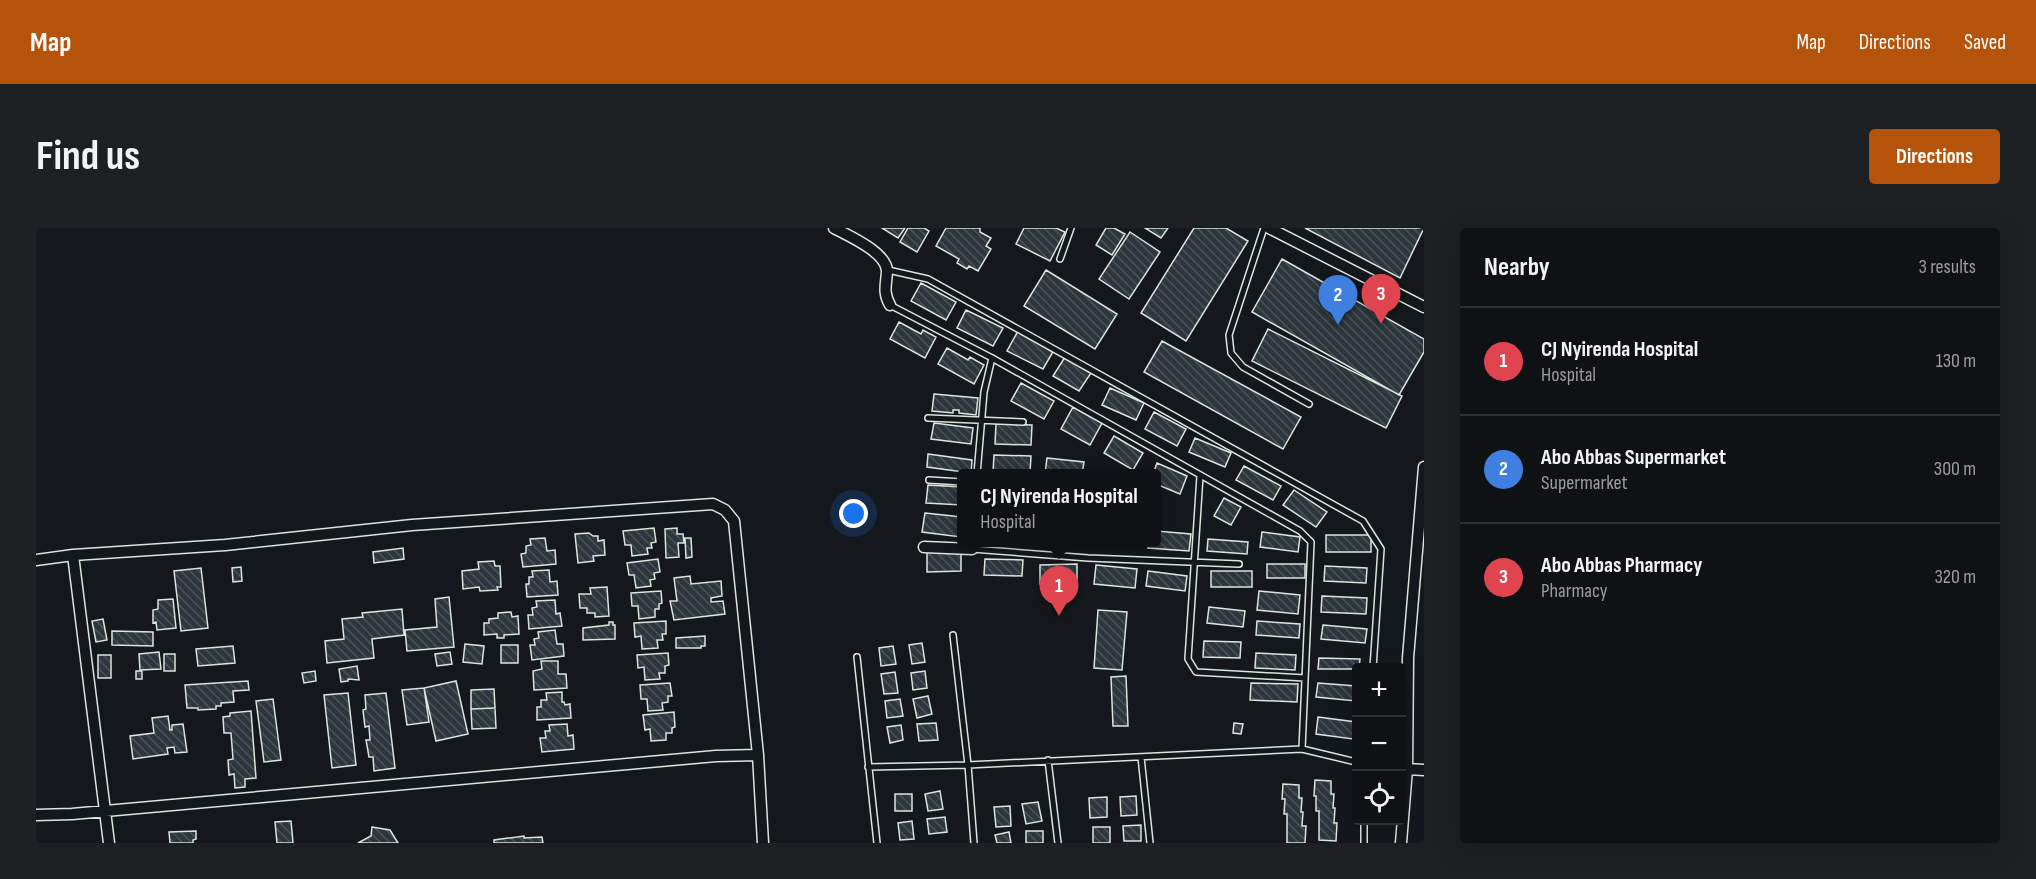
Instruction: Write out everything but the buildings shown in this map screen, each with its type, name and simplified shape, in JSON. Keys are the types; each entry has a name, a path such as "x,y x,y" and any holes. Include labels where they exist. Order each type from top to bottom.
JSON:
{"street":[{"path":"834,228 874,251 888,270 886,297 890,304"},
{"path":"1269,228 1424,307"},
{"path":"1406,717 1408,658 1424,467"},
{"path":"36,560 412,525 713,504 725,510 734,521 758,755 763,843"},
{"path":"924,547 957,546"},
{"path":"73,555 109,843"},
{"path":"36,815 692,758 758,755"},
{"path":"1406,769 1424,770"},
{"path":"1401,843 1404,771"}],"lane":[{"path":"1060,259 1071,228"},
{"path":"1264,228 1229,335 1231,353 1243,367 1309,404"},
{"path":"888,270 928,279 1363,521 1381,549 1373,663"},
{"path":"890,304 992,358 1300,531 1311,542 1302,748"},
{"path":"977,469 985,382 992,358"},
{"path":"928,418 1023,422"},
{"path":"1200,476 1188,659 1196,672 1305,678"},
{"path":"929,480 957,482"},
{"path":"982,547 1088,558 1239,564"},
{"path":"953,635 968,765 974,843"},
{"path":"856,657 877,843"},
{"path":"868,767 968,765 1302,748 1352,761"},
{"path":"1141,757 1150,843"},
{"path":"1048,760 1058,843"},
{"path":"1364,825 1364,843"}],"place":[{"name":"Abo Abbas Pharmacy","path":"1381,324"},
{"name":"Abo Abbas Supermarket","path":"1338,325"},
{"name":"CJ Nyirenda Hospital","path":"1059,616"}]}
